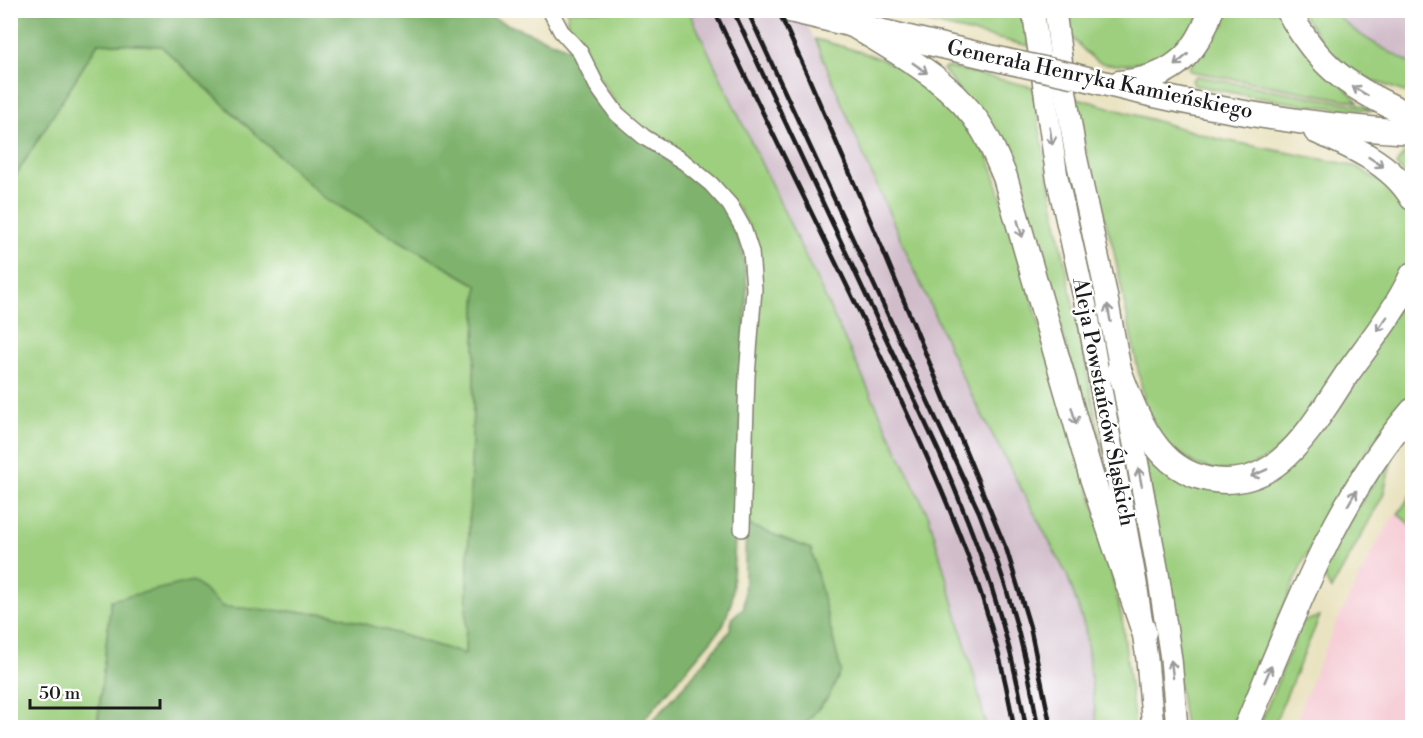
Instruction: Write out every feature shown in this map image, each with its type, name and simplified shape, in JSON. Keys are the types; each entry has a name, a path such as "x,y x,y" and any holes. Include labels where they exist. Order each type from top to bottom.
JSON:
{"main road":[{"name":"Generała Henryka Kamieńskiego","path":"790,10 843,18 1079,80 1208,106 1346,128 1413,132"},
{"name":"Aleja Powstańców Śląskich","path":"1033,10 1058,177 1087,311 1144,632 1153,728"},
{"name":"Aleja Powstańców Śląskich","path":"1055,10 1079,80 1076,156 1106,293 1158,573 1172,669 1177,728"},
{"path":"1079,80 1133,81 1156,75 1173,66 1196,45 1211,10"},
{"path":"1288,10 1311,49 1347,83 1413,116"},
{"path":"843,18 906,58 951,91 984,130 1005,177 1091,475 1144,632"},
{"path":"1285,120 1328,136 1373,160 1394,176 1413,198"},
{"path":"1119,370 1149,436 1158,449 1175,464 1210,481 1232,481 1252,477 1281,460 1301,440 1393,309 1413,274"},
{"path":"1246,728 1303,592 1332,535 1374,461 1413,411"}],"street":[{"path":"550,10 561,31 580,52 597,86 617,114 644,137 705,178 730,205 743,228 751,252 754,289 747,370 742,529"}],"shaded area":[{"path":"689,11 801,11 964,381 1068,577 1085,628 1097,727 986,727 975,679 929,517"},
{"path":"1333,11 1412,11 1412,64 1367,40"},
{"path":"1396,513 1412,526 1412,727 1294,727 1337,621 1378,541"}],"green space":[{"path":"11,11 474,11 568,48 578,56 594,87 722,204 734,225 740,244 747,287 732,600 723,626 638,727 97,727 111,600 193,581 223,607 332,614 465,654 477,285 323,197 161,46 98,43 11,183"},
{"path":"568,11 689,11 929,517 975,679 986,727 802,727 829,696 811,549 746,524 756,246 752,233 739,209 621,111 571,34 567,21"},
{"path":"887,11 1023,11 1029,46 896,15"},
{"path":"1067,11 1202,11 1187,40 1177,49 1155,59 1114,65 1095,60 1068,34"},
{"path":"1220,11 1278,11 1358,102 1190,71 1189,68"},
{"path":"1300,11 1333,11 1360,34 1412,64 1412,95 1355,74 1327,49"},
{"path":"815,39 871,55 924,80 954,105 968,122 988,154 1103,534 1122,619 1135,727 1097,727 1085,628 1068,577 964,381 869,168"},
{"path":"98,43 161,46 323,197 477,285 465,654 332,614 111,600 97,727 11,727 10,183"},
{"path":"947,67 1033,87 1103,462 1098,453 1012,165 943,69"},
{"path":"1196,76 1363,106 1372,111 1253,97 1194,85 1192,80"},
{"path":"1074,97 1218,139 1357,167 1382,183 1386,178 1402,202 1411,222 1412,232 1406,272 1307,419 1274,455 1239,471 1203,469 1163,442 1145,404 1113,247 1089,164"},
{"path":"1404,153 1412,153 1412,183 1396,165"},
{"path":"1412,291 1412,392 1357,465 1333,505 1304,559 1232,727 1185,727 1144,448 1258,483"},
{"path":"1394,450 1383,496 1331,590 1320,568"},
{"path":"1412,493 1412,526 1398,514"},
{"path":"746,524 811,549 841,671 829,696 802,727 646,728 729,632 733,617 744,607"},
{"path":"1320,616 1273,727 1259,727 1302,622"}],"railway":[{"path":"714,10 889,374 947,504 980,590 1005,680 1014,728"},
{"path":"733,10 953,484 1002,621 1026,728"},
{"path":"747,10 979,512 1015,618 1038,728"},
{"path":"778,10 885,255 1007,551 1030,627 1051,728"}]}
